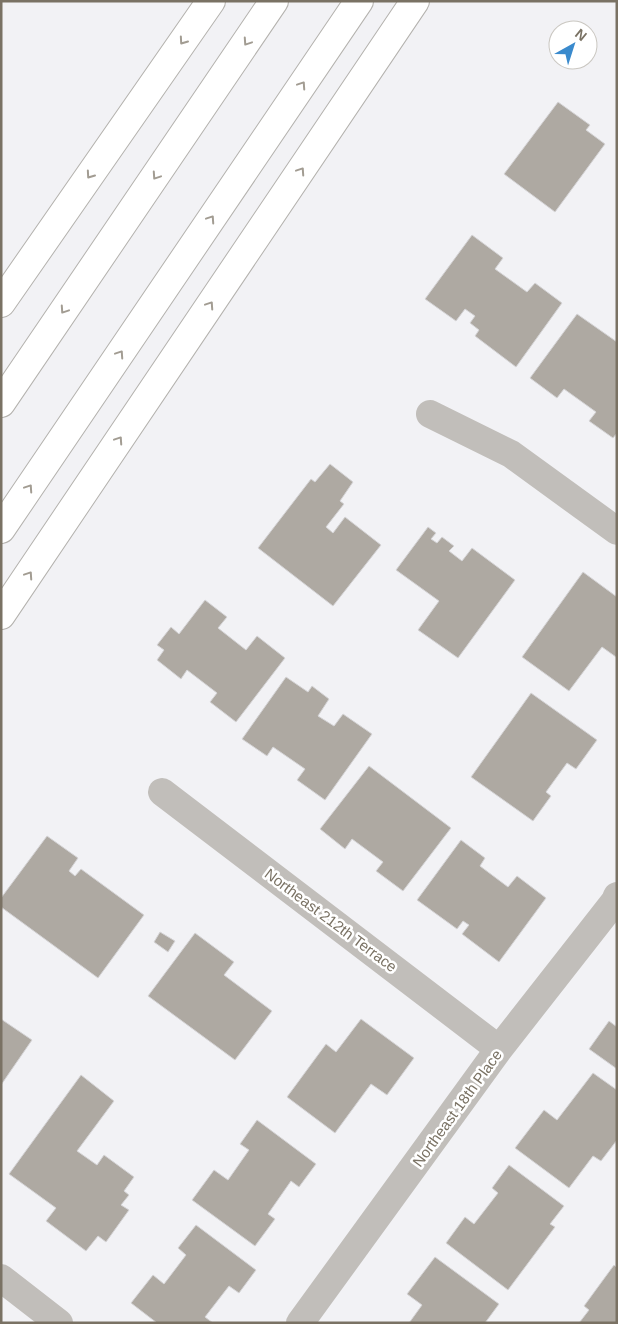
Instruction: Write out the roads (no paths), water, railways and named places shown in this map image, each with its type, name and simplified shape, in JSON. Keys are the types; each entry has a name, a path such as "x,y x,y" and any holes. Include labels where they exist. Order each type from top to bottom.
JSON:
{"highway":[{"path":"1,304 211,1"},
{"path":"1,403 274,1"},
{"path":"1,529 359,1"},
{"path":"1,615 415,1"}],"street":[{"path":"430,414 511,454 617,531"},
{"name":"Northeast 212th Terrace","path":"162,792 499,1049"},
{"name":"Northeast 18th Place","path":"300,1323 499,1049 617,896"},
{"path":"1,1278 58,1323"}]}
